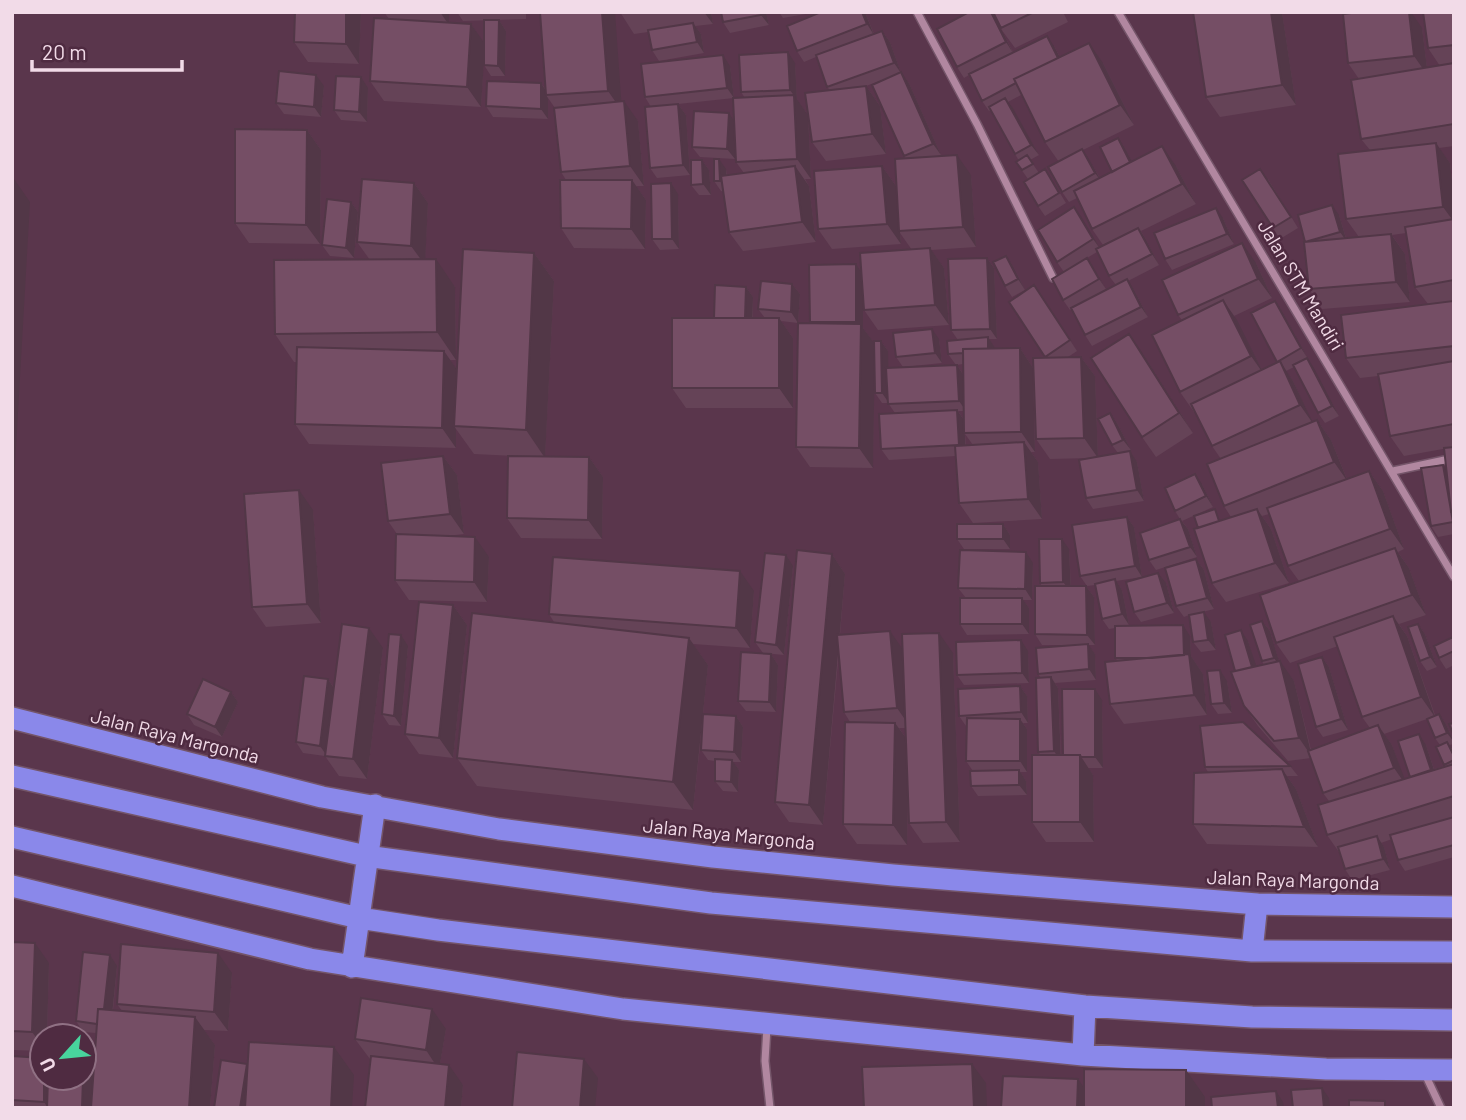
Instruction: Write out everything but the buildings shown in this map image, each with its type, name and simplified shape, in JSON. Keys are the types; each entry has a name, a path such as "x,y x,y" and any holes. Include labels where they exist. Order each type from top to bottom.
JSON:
{"highway":[{"name":"Jalan Raya Margonda","path":"12,718 322,797 499,829 713,856 1257,904 1454,908"},
{"path":"12,776 366,856 711,902 1252,951 1454,952"},
{"path":"352,967 375,805"},
{"path":"12,837 359,918 1085,1006 1252,1017 1454,1020"},
{"path":"12,886 352,967 623,1009 767,1026 1083,1055 1326,1069 1454,1070"},
{"path":"1252,951 1257,904"},
{"path":"1083,1055 1085,1006"}],"street":[{"path":"917,12 977,124 1053,278"},
{"name":"Jalan STM Mandiri","path":"1118,12 1454,577"},
{"path":"1392,471 1454,458"},
{"path":"767,1026 765,1062 770,1108"},
{"path":"1424,1070 1441,1108"}]}
